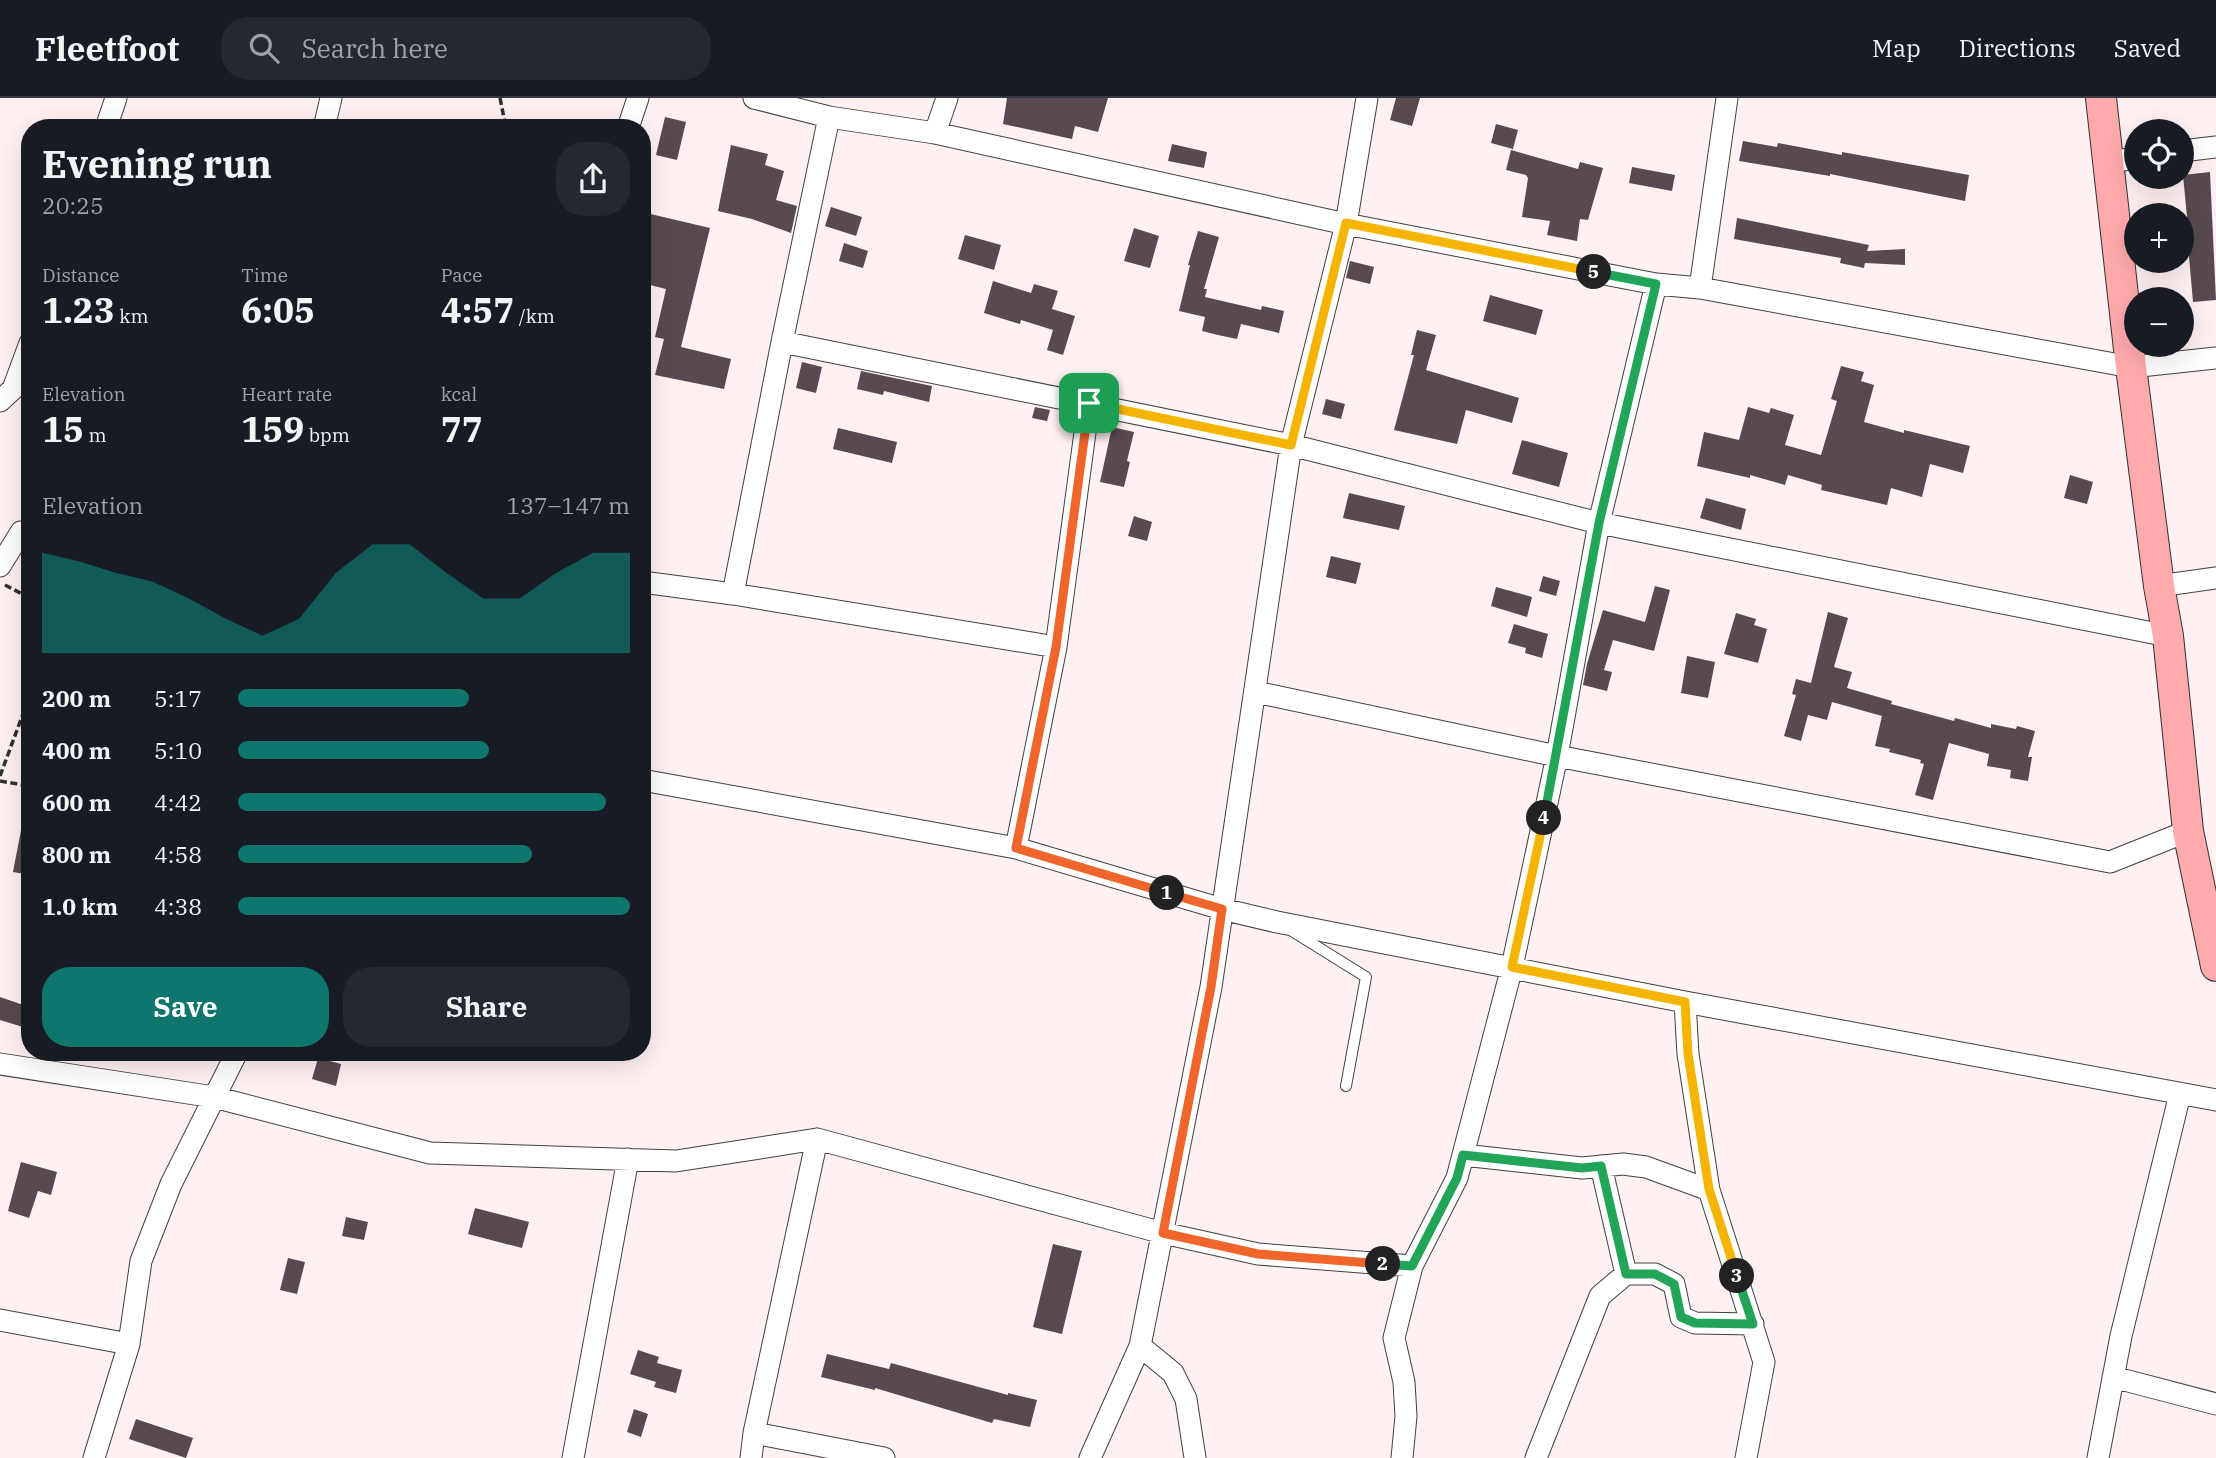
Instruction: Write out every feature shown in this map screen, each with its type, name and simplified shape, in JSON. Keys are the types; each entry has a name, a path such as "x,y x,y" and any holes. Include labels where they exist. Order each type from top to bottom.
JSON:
{"main road":[{"path":"2101,98 2123,160 2131,368 2168,636 2188,831 2216,966"}],"street":[{"path":"109,119 116,98"},
{"path":"326,119 331,98"},
{"path":"631,119 639,98"},
{"path":"754,98 829,117 935,133 1346,223 1656,284 1700,288 2131,368 2216,358"},
{"path":"935,133 947,98"},
{"path":"1090,1458 1140,1346 1211,987 1291,445 1346,223 1367,98"},
{"path":"1700,288 1727,98"},
{"path":"733,594 829,117"},
{"path":"2194,150 2216,147"},
{"path":"1402,1458 1406,1416 1404,1382 1394,1338 1412,1266 1457,1178 1512,967 1557,756 1599,523 1656,284"},
{"path":"782,342 1291,445 1599,523 2168,636"},
{"path":"14,397 21,373"},
{"path":"1016,848 1056,647 1089,403"},
{"path":"0,566 21,532"},
{"path":"2159,586 2216,579"},
{"path":"651,583 1056,647"},
{"path":"1256,692 1557,756 2110,862 2188,831"},
{"path":"651,782 1016,848 1222,909 1277,922 1685,1002 2216,1100"},
{"path":"1685,1002 1688,1054 1709,1189 1765,1362 1746,1458"},
{"path":"94,1458 129,1344 141,1261 171,1185 232,1061"},
{"path":"0,1064 214,1097 430,1153 676,1161 817,1139 1163,1233 1258,1254 1412,1266"},
{"path":"2098,1458 2121,1336 2180,1094"},
{"path":"751,1458 754,1433 817,1139"},
{"path":"1463,1155 1582,1168 1623,1164 1646,1167 1709,1189"},
{"path":"573,1458 628,1159"},
{"path":"1601,1166 1626,1274"},
{"path":"1536,1458 1600,1296 1626,1274 1655,1274 1674,1284 1681,1317 1695,1323 1753,1324"},
{"path":"0,1320 129,1344"},
{"path":"1140,1346 1173,1373 1186,1399 1195,1458"},
{"path":"2113,1377 2216,1404"},
{"path":"754,1433 884,1458"}],"lane":[{"path":"1277,922 1366,977 1346,1086"}],"path":[{"path":"500,98 504,119"},
{"path":"0,583 21,594"},
{"path":"21,720 0,779 21,784"}],"building":[{"path":"1007,98 1108,98 1098,132 1075,126 1072,139 1003,124"},
{"path":"1396,98 1420,98 1412,126 1390,120"},
{"path":"665,117 686,122 677,160 656,155"},
{"path":"1496,124 1518,130 1513,149 1491,143"},
{"path":"1743,141 1777,147 1778,143 1842,155 1842,152 1969,175 1965,201 1830,174 1739,161"},
{"path":"1172,144 1207,152 1204,168 1168,161"},
{"path":"731,145 768,154 765,165 784,171 776,200 797,206 791,233 752,219 718,211"},
{"path":"1511,150 1578,169 1580,162 1603,168 1588,220 1580,219 1577,241 1547,235 1550,221 1522,217 1528,178 1526,175 1506,170"},
{"path":"1632,167 1675,175 1672,191 1629,183"},
{"path":"2210,172 2216,300 2194,302 2190,273 2194,273 2194,203 2186,203 2184,189 2194,189 2194,174"},
{"path":"831,207 862,217 856,236 825,226"},
{"path":"651,214 710,228 681,347 731,359 724,389 655,375 664,339 655,337 666,289 651,285"},
{"path":"1737,218 1869,245 1867,251 1905,249 1905,265 1865,263 1864,268 1840,263 1841,258 1734,239"},
{"path":"1134,228 1159,236 1150,268 1124,261"},
{"path":"1198,231 1219,237 1204,289 1207,289 1205,297 1261,310 1262,306 1284,311 1279,333 1241,324 1237,339 1218,335 1202,331 1205,317 1179,311"},
{"path":"965,235 1001,245 994,270 958,259"},
{"path":"844,243 868,251 863,268 839,261"},
{"path":"1350,261 1374,267 1370,284 1346,278"},
{"path":"993,281 1031,293 1034,284 1058,291 1052,309 1075,316 1063,355 1047,350 1053,330 984,313"},
{"path":"1490,295 1543,310 1536,335 1483,321"},
{"path":"1417,330 1436,335 1426,370 1519,398 1512,423 1466,410 1457,444 1394,430 1414,355 1411,355"},
{"path":"802,362 822,367 816,393 796,388"},
{"path":"1841,366 1864,372 1861,381 1874,385 1864,422 1970,446 1963,473 1930,464 1922,497 1891,488 1887,505 1821,490 1822,485 1788,475 1785,485 1750,475 1750,478 1697,466 1704,432 1739,440 1748,407 1769,413 1771,408 1794,415 1785,445 1821,455 1837,401 1831,399"},
{"path":"861,371 932,386 929,402 884,391 883,395 857,389"},
{"path":"1326,399 1345,404 1341,419 1322,414"},
{"path":"1035,407 1050,410 1047,421 1032,418"},
{"path":"1112,427 1134,432 1124,487 1100,482"},
{"path":"838,428 897,442 892,463 833,449"},
{"path":"1522,440 1568,453 1559,487 1512,474"},
{"path":"2070,475 2093,482 2087,504 2064,498"},
{"path":"1349,493 1405,506 1399,530 1343,518"},
{"path":"1706,498 1746,509 1741,530 1700,518"},
{"path":"1134,516 1152,522 1147,541 1128,536"},
{"path":"1331,556 1361,563 1356,584 1326,577"},
{"path":"1543,576 1560,581 1556,596 1539,591"},
{"path":"1655,586 1670,590 1654,651 1613,640 1604,670 1612,672 1607,691 1583,685 1603,610 1645,622"},
{"path":"1496,587 1532,597 1527,617 1491,606"},
{"path":"1828,612 1848,618 1834,667 1852,672 1847,688 1892,701 1891,704 1954,721 1955,718 1991,728 1991,724 2016,729 2017,726 2035,731 2028,757 2032,757 2028,781 2010,778 2011,770 1987,766 1989,754 1949,743 1933,800 1915,795 1924,764 1920,763 1921,760 1875,746 1882,716 1832,702 1827,720 1808,715 1801,741 1784,736 1796,695 1792,694 1796,679 1811,683"},
{"path":"1736,613 1756,619 1754,625 1767,629 1758,663 1724,654"},
{"path":"1514,624 1548,634 1542,658 1525,653 1526,648 1508,643"},
{"path":"1687,656 1715,662 1708,698 1681,693"},
{"path":"21,830 21,873 13,872"},
{"path":"0,997 21,1004 21,1026 0,1020"},
{"path":"317,1061 341,1064 336,1086 312,1079"},
{"path":"21,1162 57,1172 51,1195 38,1191 29,1218 8,1211"},
{"path":"475,1208 529,1222 522,1248 468,1234"},
{"path":"346,1217 368,1222 364,1240 342,1236"},
{"path":"1053,1244 1082,1251 1062,1334 1033,1327"},
{"path":"288,1258 305,1262 297,1294 280,1290"},
{"path":"638,1350 659,1357 657,1363 682,1370 676,1393 654,1387 656,1382 630,1374"},
{"path":"827,1354 889,1369 891,1363 1008,1395 1037,1400 1030,1427 994,1419 992,1423 875,1388 821,1377"},
{"path":"634,1409 648,1414 641,1437 627,1432"},
{"path":"136,1419 193,1438 186,1458 129,1439"}],"route":[{"path":"1346,223 1656,284 1599,523 1557,756 1512,967 1685,1002 1688,1054 1709,1189 1753,1324 1695,1323 1681,1317 1674,1284 1655,1274 1626,1274 1601,1166 1582,1168 1463,1155 1457,1178 1412,1266 1258,1254 1163,1233 1211,987 1222,909 1016,848 1056,647 1089,403 1291,445 1346,223"}]}
